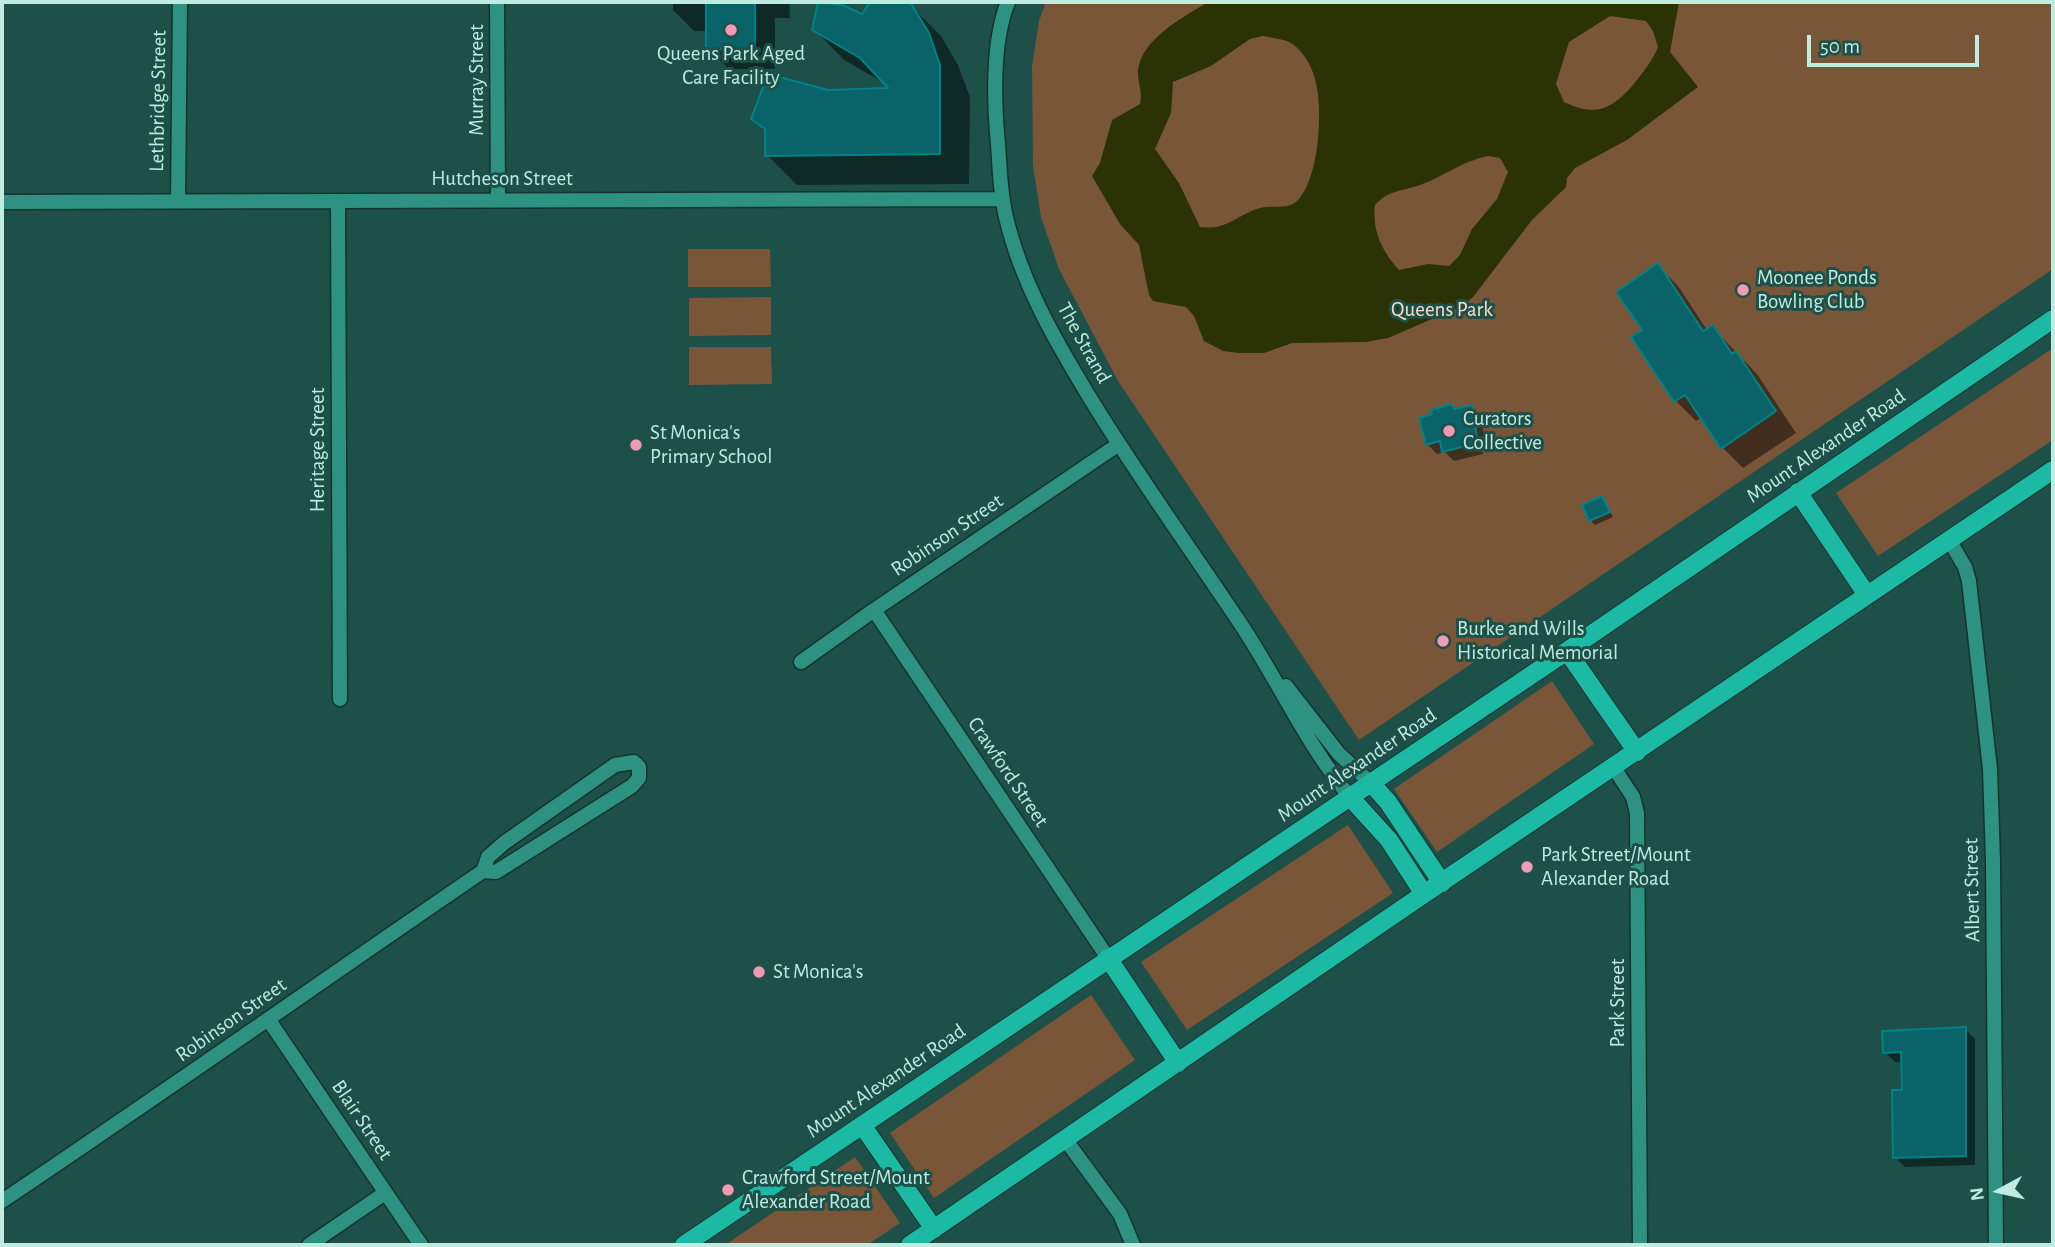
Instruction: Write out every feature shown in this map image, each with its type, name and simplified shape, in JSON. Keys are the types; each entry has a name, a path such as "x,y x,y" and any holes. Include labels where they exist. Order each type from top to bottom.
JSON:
{"main road":[{"name":"Mount Alexander Road","path":"684,1245 1371,783 2053,319"},
{"path":"910,1245 2053,470"},
{"path":"1798,492 1867,595"},
{"path":"1567,650 1637,752"},
{"path":"1371,783 1388,802 1442,883"},
{"path":"1350,797 1389,840 1424,894"},
{"path":"1108,958 1178,1063"},
{"path":"862,1125 934,1229"}],"street":[{"name":"Lethbridge Street","path":"178,201 180,2"},
{"name":"Murray Street","path":"497,2 498,200"},
{"name":"The Strand","path":"1008,2 999,38 995,109 1002,199 1013,243 1036,300 1075,374 1119,444 1265,661 1327,767 1350,797"},
{"name":"Hutcheson Street","path":"2,202 1002,199"},
{"name":"Heritage Street","path":"338,201 340,699"},
{"name":"Robinson Street","path":"801,662 1119,444"},
{"name":"Albert Street","path":"1949,540 1965,567 1969,580 1990,769 1996,1245"},
{"name":"Crawford Street","path":"874,610 1108,958"},
{"name":"The Strand","path":"1265,661 1339,754 1371,783"},
{"name":"Robinson Street","path":"2,1201 196,1071 483,871 488,857 504,843 615,765 634,762 639,767 639,779 632,786 496,872 483,871"},
{"name":"Park Street","path":"1614,768 1633,797 1637,813 1640,1245"},
{"name":"Blair Street","path":"268,1019 421,1245"},
{"path":"1065,1139 1120,1214 1133,1245"},
{"path":"309,1245 385,1194"}],"green space":[{"name":"Queens Park","path":"1046,2 2053,2 2053,269 1359,740 1118,381 1059,269 1041,217 1033,166 1032,66 1039,21"},
{"path":"688,249 770,249 771,287 688,287"},
{"path":"771,297 771,335 689,336 689,298"},
{"path":"689,347 771,347 772,384 689,385"},
{"path":"2053,348 2053,440 1878,556 1836,493"},
{"path":"1552,681 1594,744 1437,852 1394,789"},
{"path":"1348,825 1393,893 1187,1030 1141,962"},
{"path":"1091,995 1135,1060 934,1198 890,1133"},
{"path":"855,1157 900,1223 867,1245 725,1245"}],"shaded area":[{"path":"1208,2 1679,2 1670,52 1698,87 1627,140 1575,168 1567,178 1566,187 1532,220 1473,297 1462,306 1388,338 1366,342 1292,343 1264,353 1223,351 1204,341 1194,316 1186,307 1153,301 1149,295 1139,245 1120,224 1092,176 1100,163 1112,120 1140,104 1138,70 1147,48 1176,22","holes":["1610,16 1646,21 1653,31 1658,47 1653,57 1633,85 1610,105 1594,110 1564,102 1556,84 1569,42","1263,36 1291,43 1311,68 1319,105 1318,141 1311,176 1305,191 1294,204 1259,208 1216,227 1200,227 1179,183 1155,149 1171,113 1173,82 1211,66 1250,39","1488,156 1500,158 1508,172 1497,199 1472,229 1460,255 1449,266 1428,264 1399,270 1377,232 1375,205 1391,193 1420,185"]}],"building":[{"name":"Queens Park Aged Care Facility","path":"706,2 755,2 755,49 706,49"},
{"path":"818,2 842,5 862,14 870,2 910,2 929,33 940,65 940,154 765,156 765,129 751,119 768,74 828,90 888,88 860,58 812,30"},
{"path":"1658,263 1703,331 1713,325 1732,354 1736,351 1776,411 1721,449 1685,395 1674,402 1631,337 1642,330 1616,292"},
{"name":"Curators Collective","path":"1452,404 1454,409 1472,405 1477,437 1472,438 1474,444 1442,452 1440,441 1426,445 1419,418 1432,414 1431,410"},
{"path":"1602,496 1610,512 1589,521 1582,505"},
{"path":"1966,1027 1966,1156 1893,1158 1892,1090 1902,1090 1901,1052 1883,1053 1882,1031"}],"place":[{"name":"Queens Park Aged Care Facility","path":"731,30"},
{"name":"Moonee Ponds Bowling Club","path":"1743,290"},
{"name":"Curators Collective","path":"1449,431"},
{"name":"St Monica's Primary School","path":"636,445"},
{"name":"Burke and Wills Historical Memorial","path":"1443,641"},
{"name":"Park Street/Mount Alexander Road","path":"1527,867"},
{"name":"St Monica's","path":"759,972"},
{"name":"Crawford Street/Mount Alexander Road","path":"728,1190"}]}
